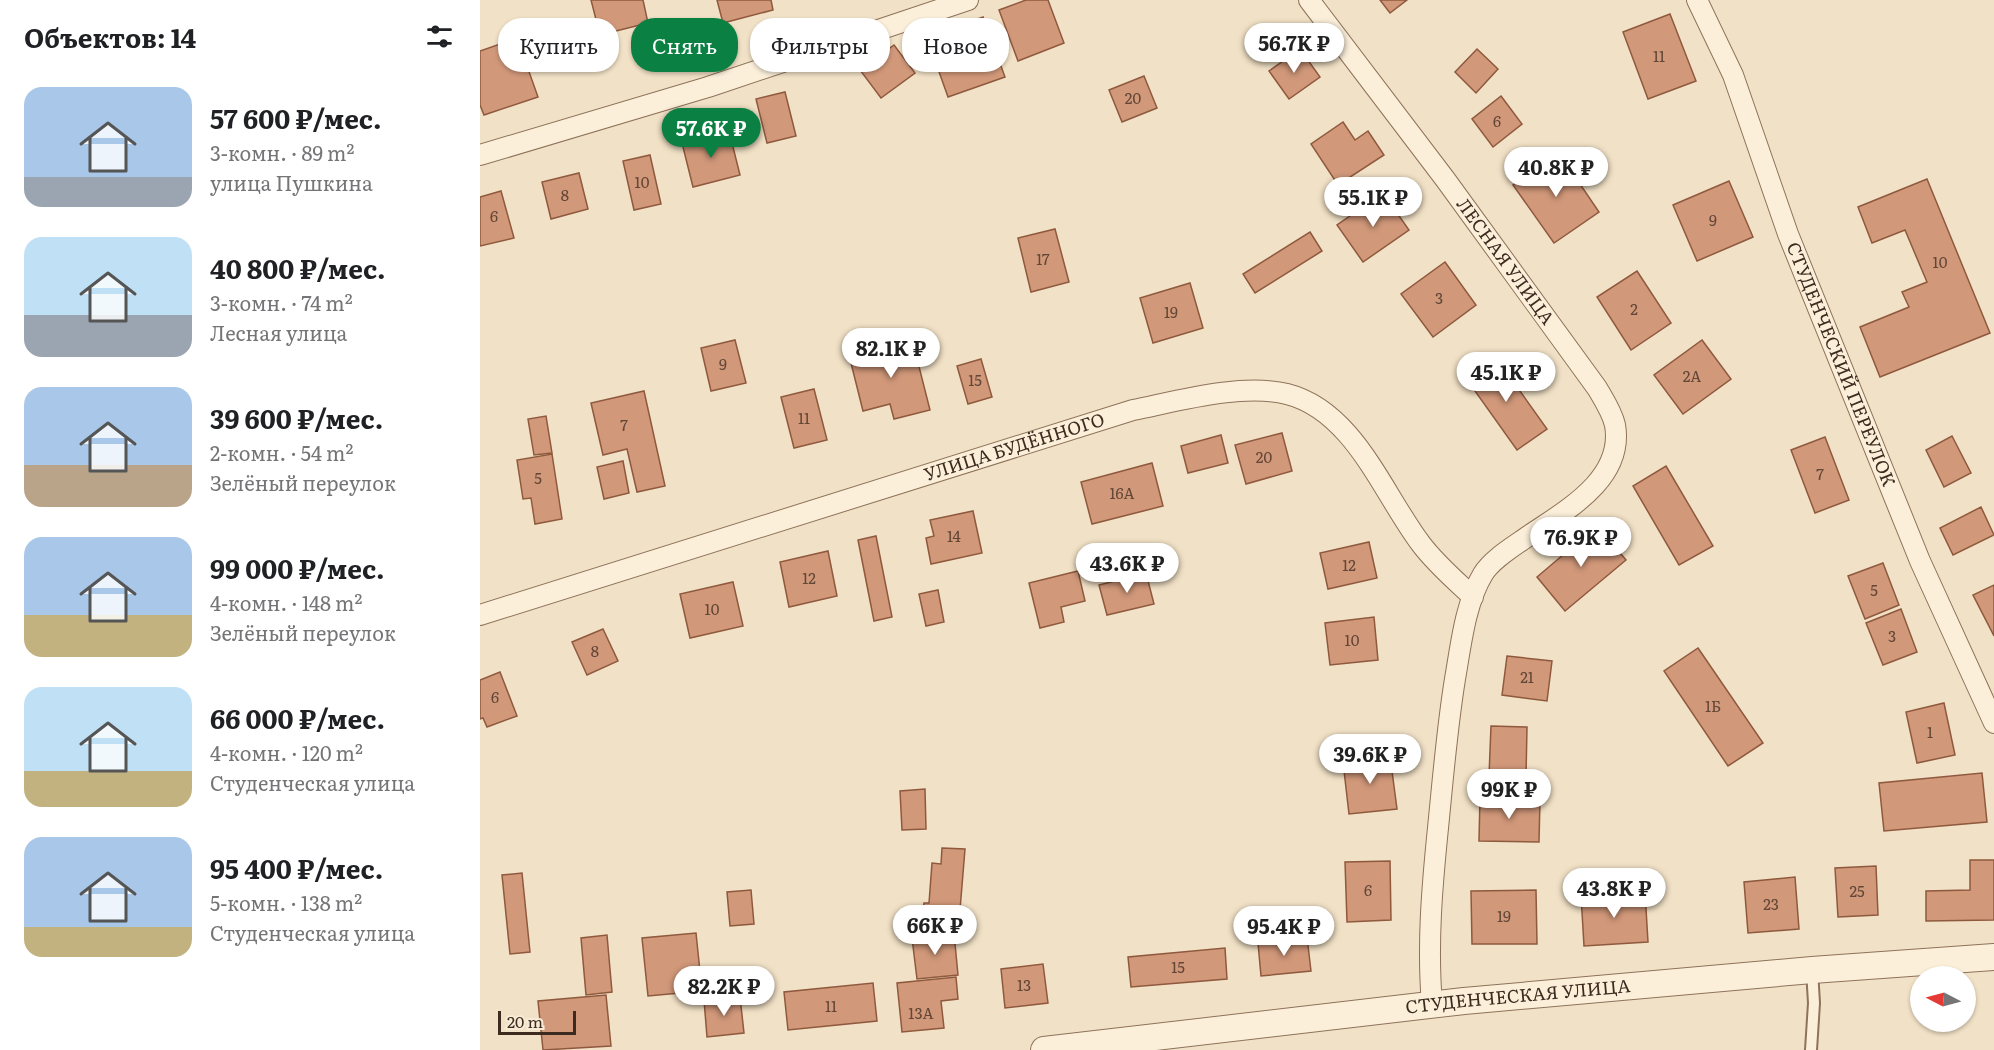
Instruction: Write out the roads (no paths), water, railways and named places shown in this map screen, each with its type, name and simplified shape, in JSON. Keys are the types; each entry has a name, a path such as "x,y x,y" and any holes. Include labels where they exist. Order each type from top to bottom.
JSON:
{"street":[{"path":"480,154 708,87 968,0"},
{"name":"ЛЕСНАЯ УЛИЦА","path":"1309,0 1445,179 1597,388 1611,413 1615,426 1614,447 1608,467 1593,488 1504,553 1484,572 1473,597"},
{"name":"СТУДЕНЧЕСКИЙ ПЕРЕУЛОК","path":"1697,0 1733,75 1788,234 1920,561 1994,723"},
{"name":"УЛИЦА БУДЁННОГО","path":"480,615 1133,410 1203,395 1251,391 1286,394 1315,404 1337,424 1361,451 1421,544 1447,574 1473,597"},
{"path":"1432,1004 1429,970 1430,914 1448,724 1460,652 1473,597"},
{"name":"СТУДЕНЧЕСКАЯ УЛИЦА","path":"1044,1050 1432,1004 1812,970 1994,957"}],"lane":[{"path":"1811,1050 1814,1003 1812,970"}]}
